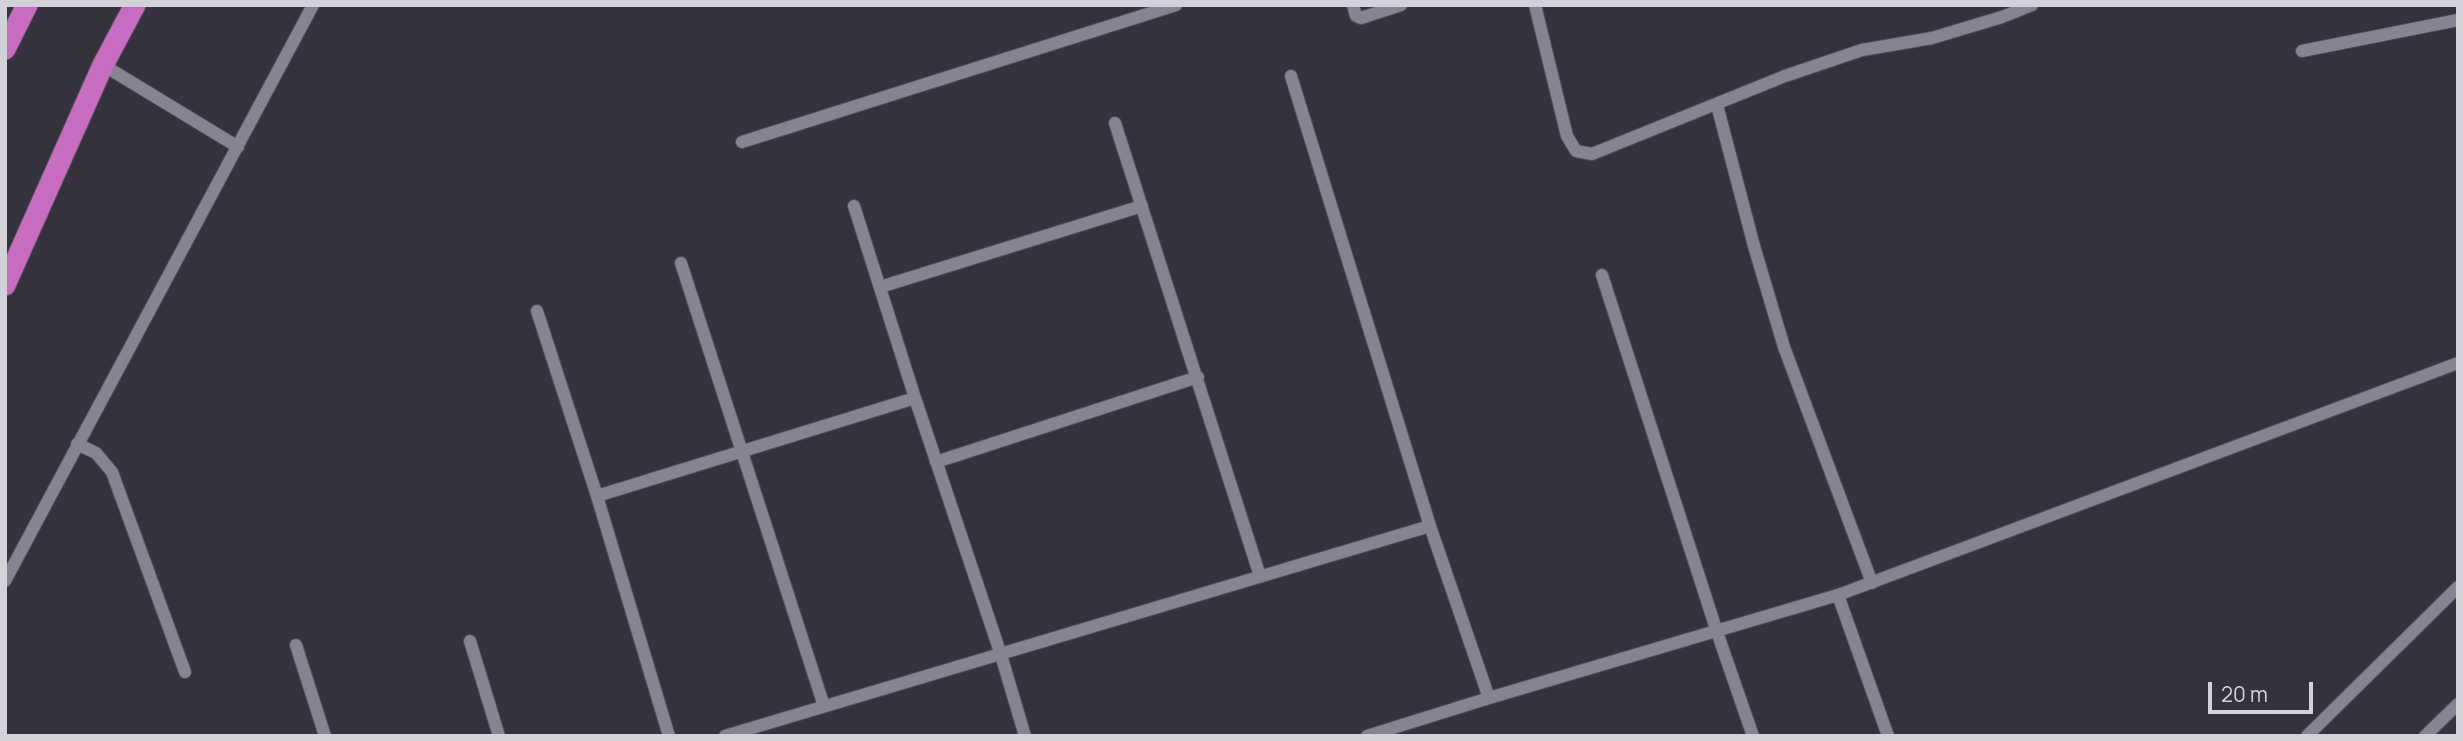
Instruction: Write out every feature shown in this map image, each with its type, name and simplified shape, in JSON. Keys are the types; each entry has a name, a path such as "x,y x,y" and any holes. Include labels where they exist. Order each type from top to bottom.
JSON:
{"highway":[{"path":"5,49 27,5"},
{"path":"5,285 103,65 135,5"}],"street":[{"path":"5,581 313,5"},
{"path":"742,142 1176,5"},
{"path":"1353,5 1356,16 1361,18 1401,5"},
{"path":"1535,5 1567,136 1576,151 1592,154 1785,76 1862,50 1932,38 2032,5"},
{"path":"2302,51 2458,20"},
{"path":"103,65 239,147"},
{"path":"1291,76 1430,526 1489,698"},
{"path":"1717,105 1784,347 1872,583"},
{"path":"1115,123 1260,576"},
{"path":"854,206 1025,736"},
{"path":"880,287 1142,206"},
{"path":"681,262 824,706"},
{"path":"1602,275 1753,736"},
{"path":"537,311 597,496 669,736"},
{"path":"1367,736 1838,595 2458,363"},
{"path":"936,462 1198,377"},
{"path":"597,496 915,398"},
{"path":"77,444 96,453 112,472 185,672"},
{"path":"725,736 1430,526"},
{"path":"2307,736 2458,587"},
{"path":"1838,595 1888,736"},
{"path":"470,641 499,736"},
{"path":"296,645 325,736"},
{"path":"2425,736 2458,704"}]}
